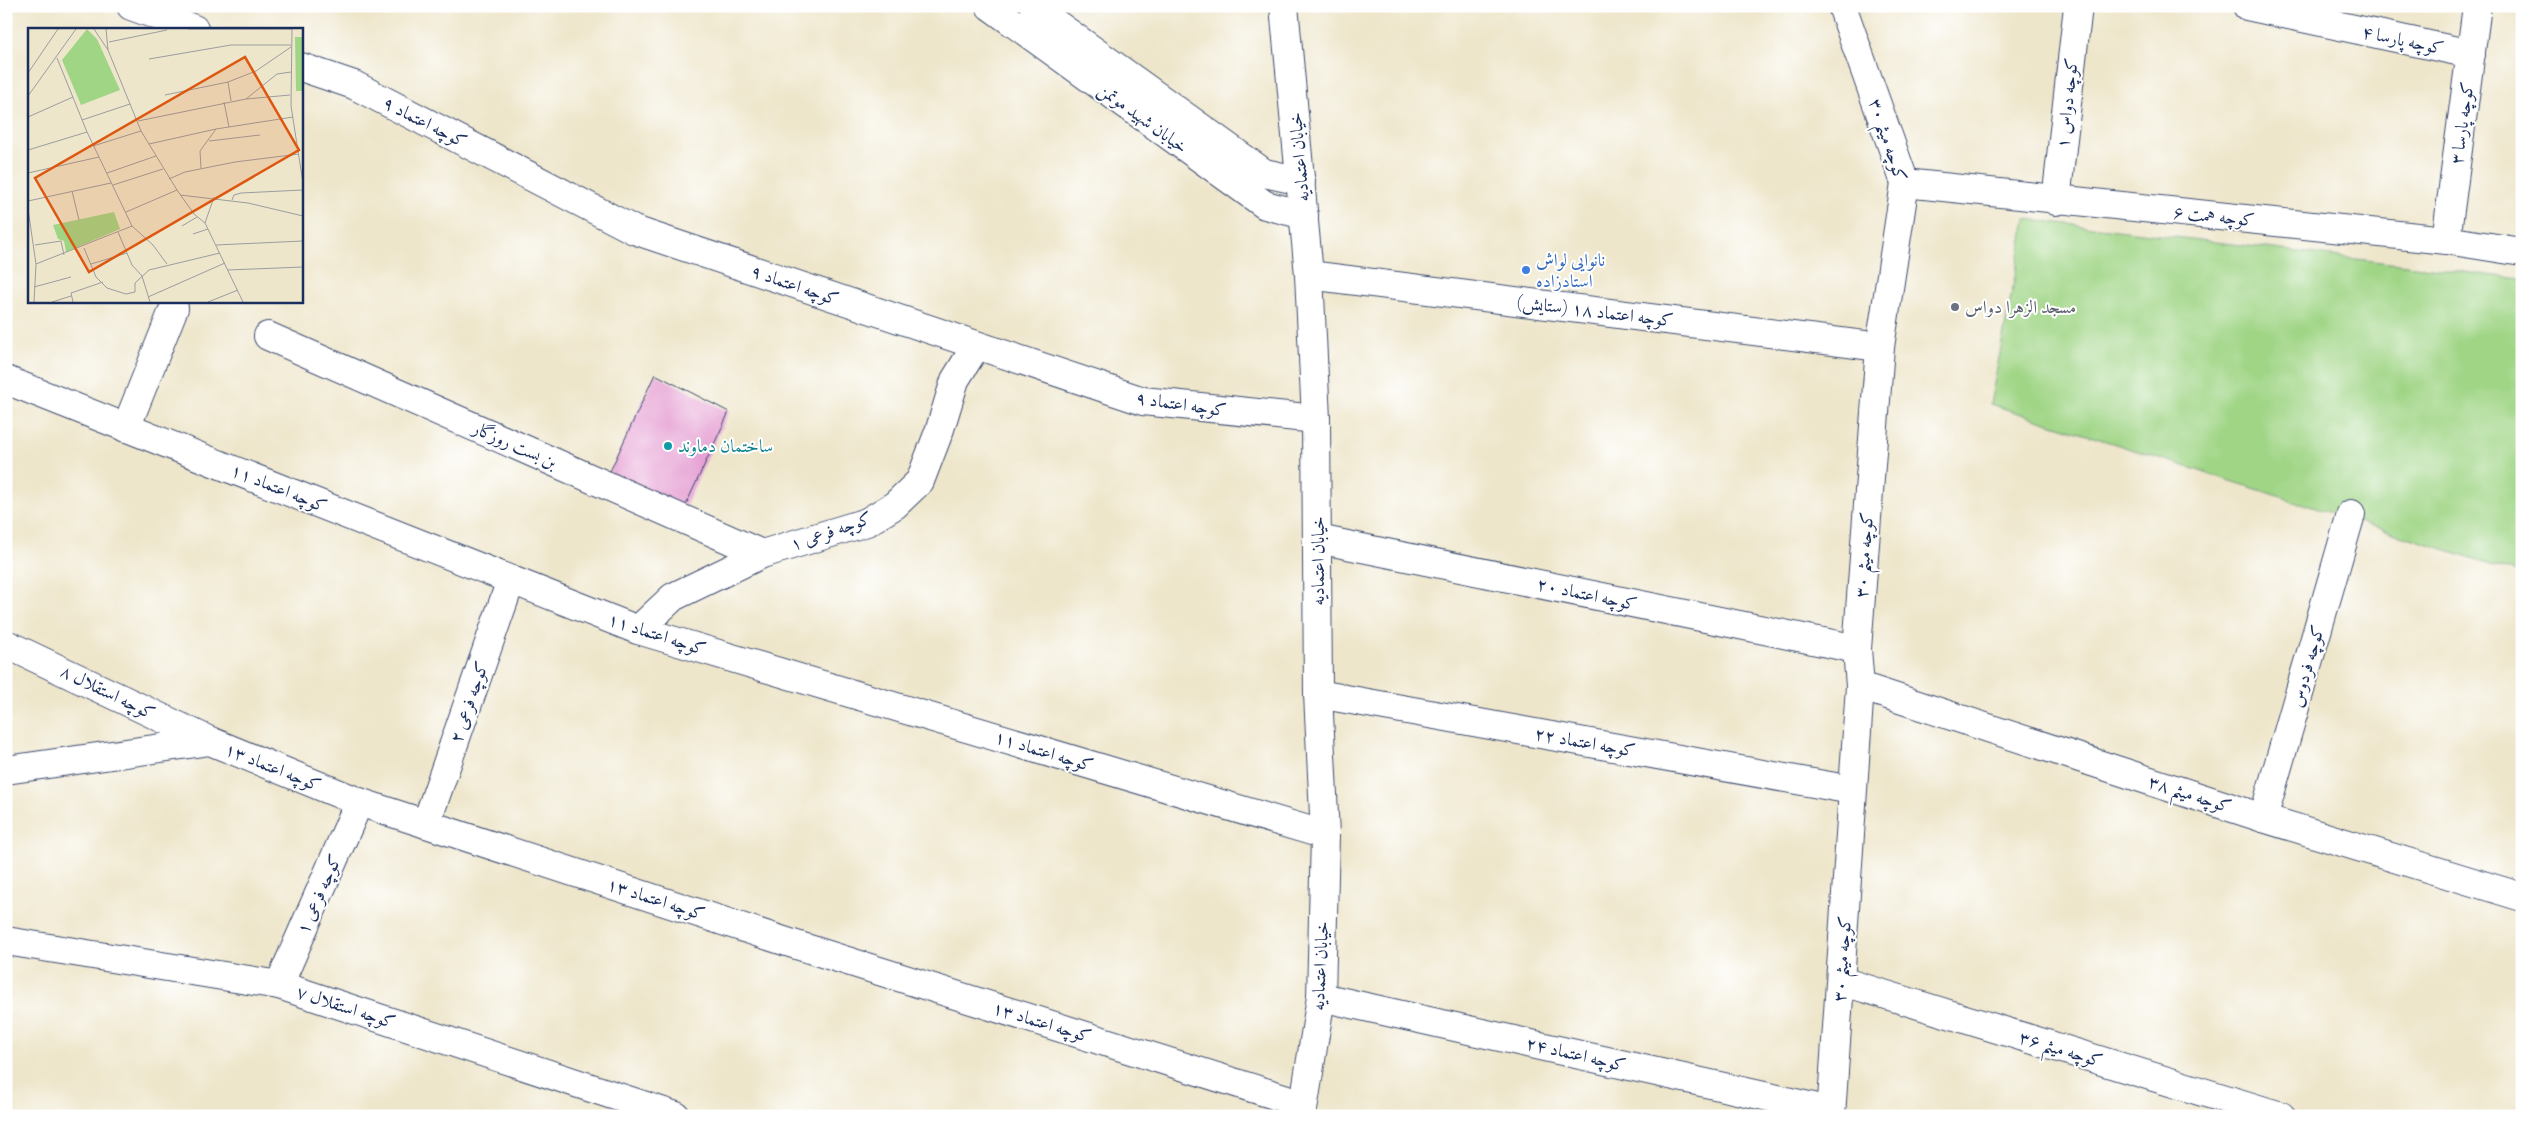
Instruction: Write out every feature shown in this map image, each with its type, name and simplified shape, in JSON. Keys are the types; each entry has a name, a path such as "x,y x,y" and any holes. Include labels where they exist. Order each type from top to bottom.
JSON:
{"street":[{"path":"130,6 191,28"},
{"name":"خیابان اعتمادیه","path":"1284,6 1309,275 1316,419 1318,694 1325,835 1321,997 1302,1110"},
{"name":"کوچه میثم ۳۰","path":"1831,1113 1860,686 1857,649 1880,347 1905,183 1842,6"},
{"name":"کوچه دواس ۱","path":"2056,201 2078,6"},
{"name":"کوچه پارسا ۴","path":"2246,6 2471,54"},
{"name":"کوچه پارسا ۳","path":"2446,240 2477,6"},
{"path":"1000,14 1035,7 1264,173 1301,180"},
{"name":"خیابان شهید موتمن","path":"1000,14 1265,205 1304,214"},
{"name":"کوچه اعتماد ۹","path":"302,67 354,86 634,230 1143,402 1316,419"},
{"name":"کوچه همت ۶","path":"1905,183 2056,201 2446,240 2522,252"},
{"name":"کوچه اعتماد ۱۸ (ستایش)","path":"1309,275 1880,347"},
{"path":"126,428 174,308"},
{"name":"بن بست روزگار","path":"268,336 762,554"},
{"name":"کوچه فرعی ۱","path":"638,630 673,597 762,554 867,522 895,505 920,481 940,429 955,380 976,346"},
{"name":"کوچه اعتماد ۱۱","path":"6,380 638,630 1325,835"},
{"name":"کوچه فردوس","path":"2263,818 2351,514"},
{"name":"کوچه اعتماد ۲۰","path":"1318,539 1857,649"},
{"name":"کوچه فرعی ۲","path":"426,824 511,580"},
{"name":"کوچه استقلال ۸","path":"6,644 210,741"},
{"name":"کوچه میثم ۳۸","path":"1860,686 2263,818 2522,897"},
{"name":"کوچه اعتماد ۲۲","path":"1318,694 1852,790"},
{"name":"کوچه اعتماد ۱۳","path":"6,770 210,741 359,802 1302,1110"},
{"name":"کوچه فرعی ۱","path":"279,985 359,802"},
{"name":"کوچه استقلال ۷","path":"6,941 279,985 676,1116"},
{"name":"کوچه میثم ۳۶","path":"1841,982 2282,1116"},
{"name":"کوچه اعتماد ۲۴","path":"1321,997 1831,1113"}],"green space":[{"path":"2026,219 2522,279 2522,574 1990,404"}],"building":[{"name":"ساختمان دماوند","path":"655,374 729,412 681,515 606,480"}],"place":[{"name":"نانوایی لواش استادزاده","path":"1526,270"},
{"name":"مسجد الزهرا دواس","path":"1955,307"},
{"name":"ساختمان دماوند","path":"668,446"}]}
